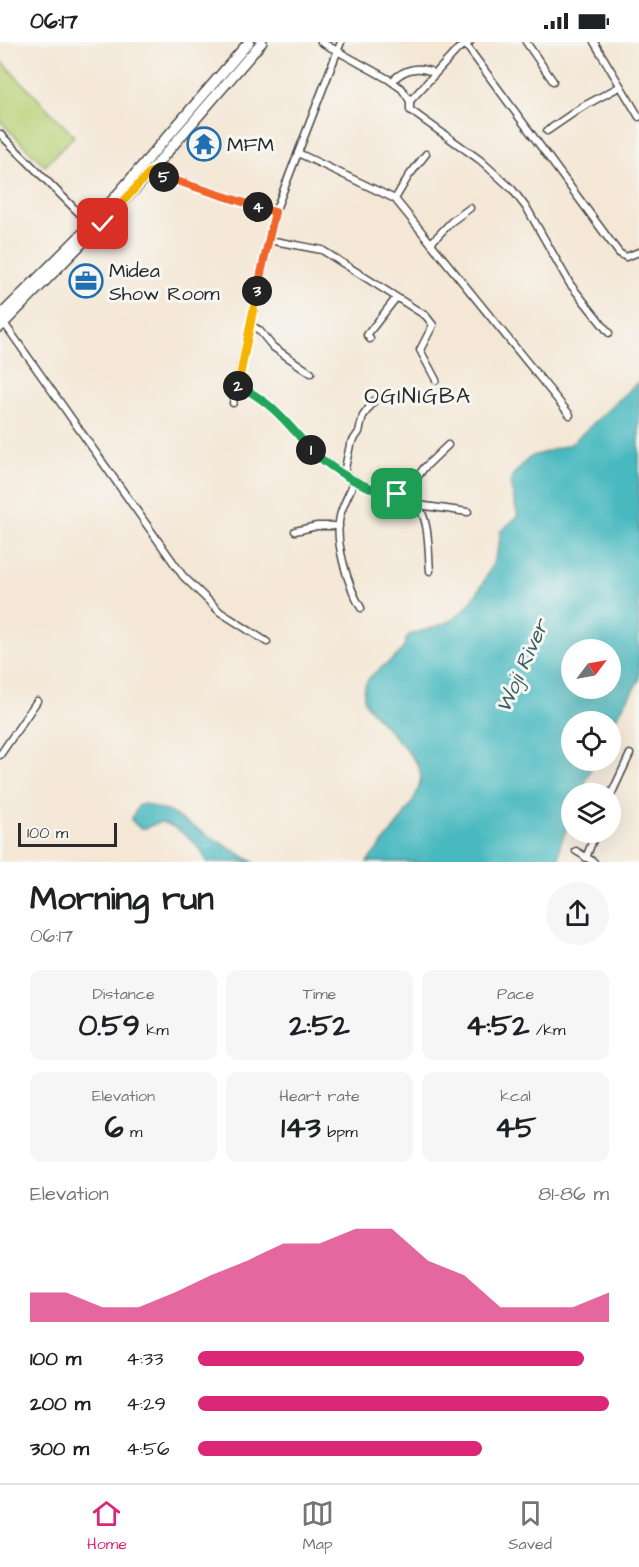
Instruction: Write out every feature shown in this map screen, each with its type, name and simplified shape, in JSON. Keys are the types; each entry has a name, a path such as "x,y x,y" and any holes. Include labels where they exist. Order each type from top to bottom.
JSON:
{"main road":[{"path":"1,322 91,225 249,42"},
{"path":"1,322 103,224 262,42"}],"street":[{"path":"321,42 392,81 410,101"},
{"path":"233,403 275,212 341,42"},
{"path":"526,42 553,81"},
{"path":"594,42 639,117"},
{"path":"609,333 566,279 537,226 512,189 480,160 414,113 409,108 410,101 458,49 468,44 619,253 626,257 639,252"},
{"path":"392,81 412,69 422,68 434,73"},
{"path":"547,131 582,107 619,87"},
{"path":"0,134 91,225"},
{"path":"298,153 395,200 570,415"},
{"path":"395,200 408,177 426,154"},
{"path":"150,172 275,212"},
{"path":"431,243 451,222 470,208"},
{"path":"269,240 322,250 431,321 433,328 420,350 436,380"},
{"path":"370,339 367,335 396,298"},
{"path":"1,322 177,568 220,612 267,642"},
{"path":"250,325 259,330 273,347 311,373"},
{"path":"237,385 266,404 292,426 310,450 344,473 380,491 405,494 418,505 426,525 430,571"},
{"path":"344,473 350,445 359,432 363,416 374,401"},
{"path":"405,494 424,468 448,445"},
{"path":"355,480 341,511 339,526 350,588 360,608"},
{"path":"418,505 468,512"},
{"path":"295,531 317,526 339,526"},
{"path":"0,755 37,701"},
{"path":"617,783 630,754"},
{"path":"586,858 592,843"},
{"path":"576,851 594,862"}],"green space":[{"path":"0,60 74,136 45,166 0,121"}],"water":[{"name":"Woji River","path":"639,381 639,680 620,711 561,711 561,771 590,771 585,783 561,783 559,862 367,862 403,817 418,791 421,778 415,761 366,704 364,692 366,683 372,675 397,656 409,635 457,616 472,600 497,553 500,532 518,516 510,484 513,475 530,457 571,444"},
{"path":"145,804 169,812 253,862 207,862 194,843 175,828 161,822 145,828 139,827 131,819 139,805"}],"place":[{"name":"MFM","path":"204,144"},
{"name":"Midea Show Room","path":"86,281"}],"district":[{"name":"OGINIGBA","path":"418,395"}],"route":[{"path":"103,224 150,172 275,212 237,385 252,393 292,426 310,450 326,463 380,491 397,494"}]}
